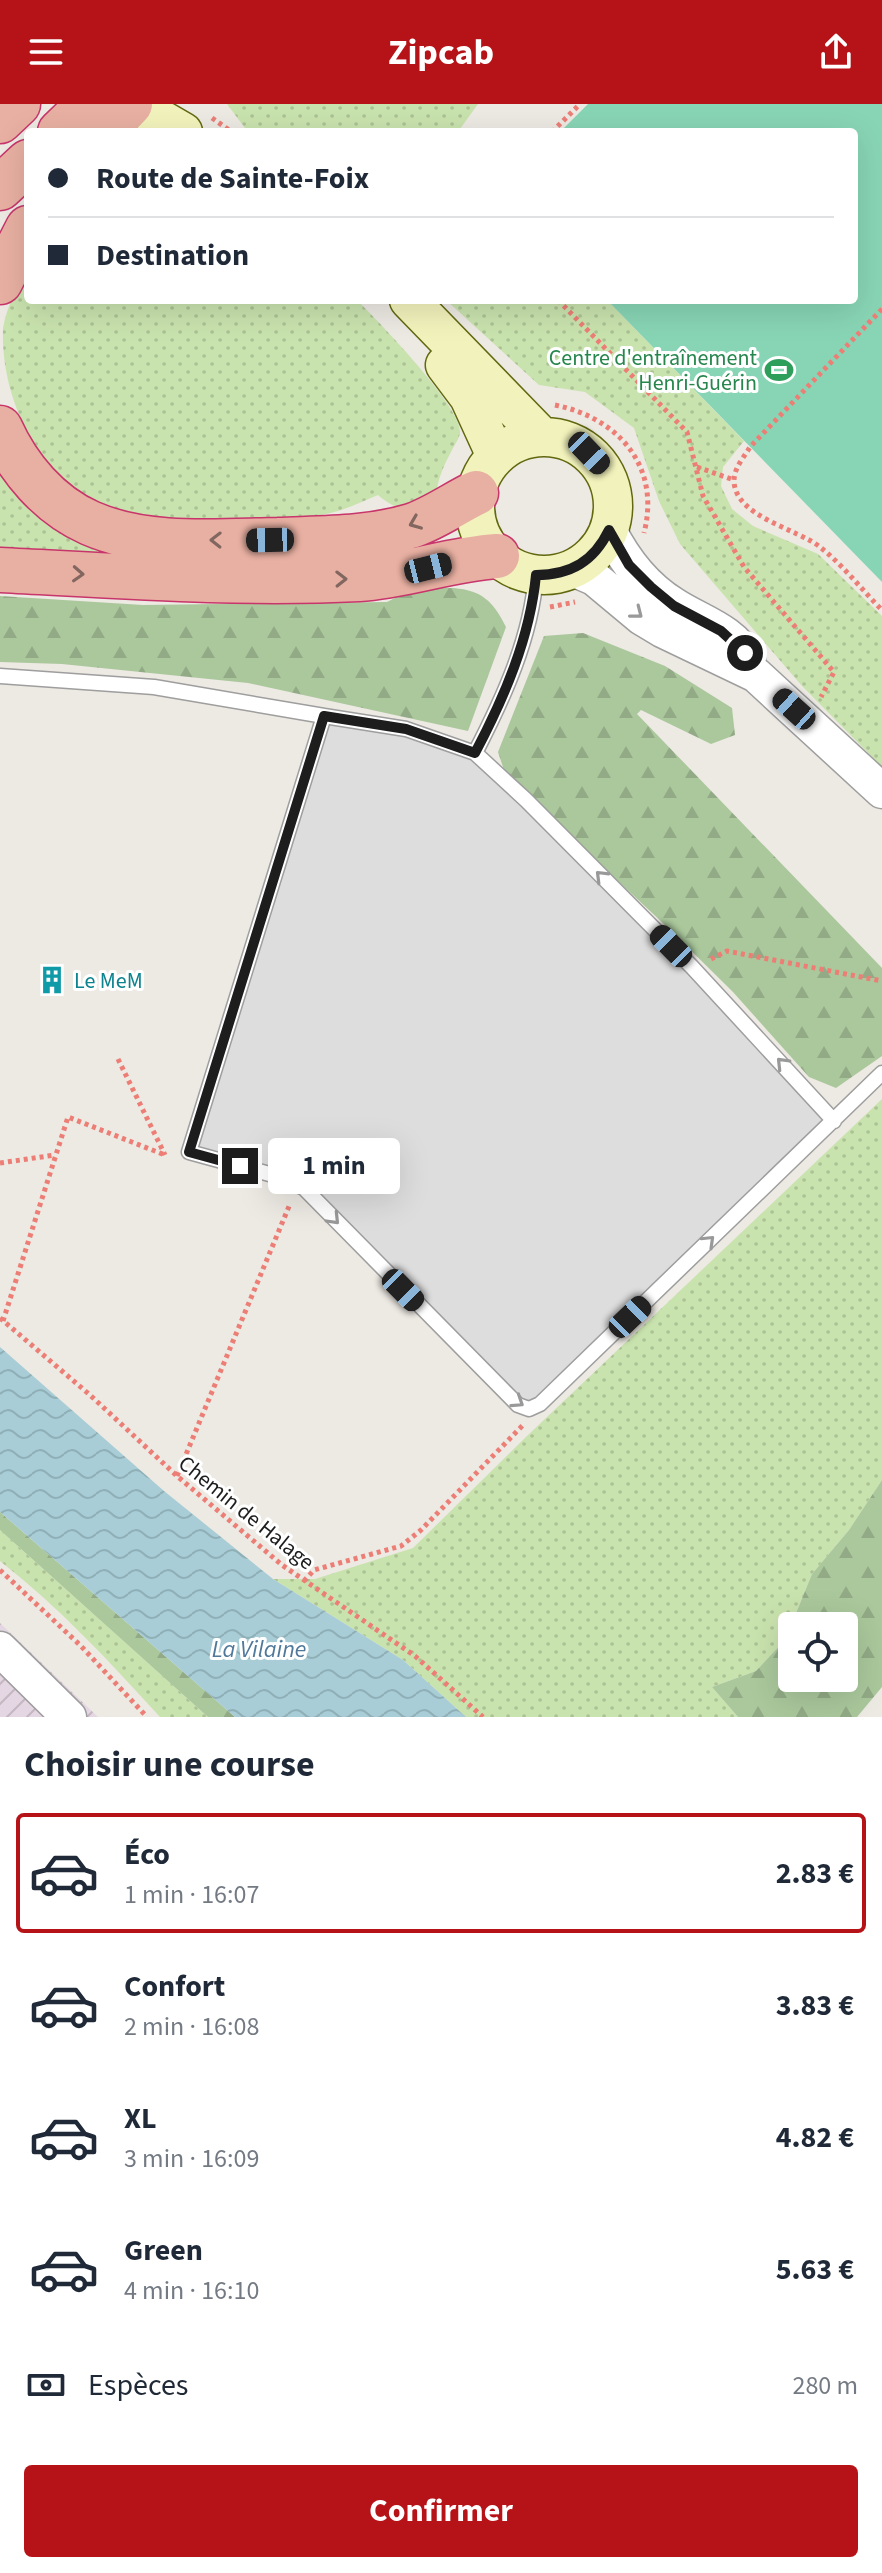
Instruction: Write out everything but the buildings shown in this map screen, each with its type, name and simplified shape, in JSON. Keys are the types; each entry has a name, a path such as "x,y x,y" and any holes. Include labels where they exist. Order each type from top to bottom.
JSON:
{"highway":[{"path":"0,121 18,104"},
{"path":"64,128 89,104"},
{"path":"107,128 132,104"},
{"path":"0,188 24,166"},
{"path":"0,282 24,236"},
{"path":"0,428 25,472 67,510 89,523 120,534 168,540 228,541 373,535 414,525 486,475"},
{"path":"0,570 263,581 347,579 407,574 472,558 497,556"}],"main road":[{"path":"132,104 176,128"},
{"path":"394,304 469,397 486,475 476,515 480,530 497,556 515,568 536,575 562,573 595,553 609,530 613,497 600,465 575,444 542,437 517,442 486,475"},
{"path":"413,304 542,437"}],"street":[{"path":"609,530 629,565 651,587 674,606 721,631 745,653 756,675"},
{"path":"573,569 594,578 642,618 662,630 756,675 882,791"},
{"path":"0,1649 69,1717"}],"lane":[{"path":"475,753 509,683 533,607 536,575"},
{"path":"0,676 154,687 406,729 475,753 692,967 834,1121"},
{"path":"324,716 189,1152 297,1184 518,1405 529,1409 540,1404 882,1073"}],"path":[{"path":"556,128 580,104"},
{"path":"562,304 687,432 703,496 744,567 834,672 821,696 813,727"},
{"path":"882,309 750,447 734,480 746,506 821,547 882,610"},
{"path":"696,467 734,480"},
{"path":"692,967 727,951 882,981"},
{"path":"2,1320 68,1117 165,1155"},
{"path":"0,1163 55,1155"},
{"path":"177,1476 297,1184"},
{"name":"Chemin de Halage","path":"2,1320 90,1395 177,1476 304,1581 415,1656 483,1717"},
{"path":"304,1581 314,1570 401,1546 421,1530 522,1428 529,1409"},
{"path":"0,1570 81,1646 147,1717"}],"shaded area":[{"path":"324,716 475,753 834,1121 529,1409 304,1188 189,1152"},
{"path":"0,1623 98,1717 0,1717"}],"green space":[{"path":"227,104 478,104 461,128 245,128"},
{"name":"Centre d'entraînement Henri-Guérin","path":"588,104 882,104 882,582 611,304 858,304 858,128 564,128"},
{"path":"24,274 24,304 361,304 434,385 448,404 460,433 441,473 436,497 406,508 393,505 378,495 343,509 304,518 132,518 103,508 77,492 36,447 10,390 4,359 3,328"},
{"path":"450,304 611,304 744,441 723,467 721,486 732,509 753,526 818,554 882,616 882,767 802,686 680,544 659,501 634,428 585,392 539,385"},
{"path":"0,453 126,549 118,568 0,561"},
{"path":"417,587 459,589 480,595 498,612 506,627 468,731 248,683 62,664 0,662 0,596 143,605 387,602"},
{"path":"583,633 665,666 732,708 735,735 711,744 641,710 637,714 882,968 882,1056 836,1088 809,1077 733,992 506,776 498,752 544,636"},
{"path":"882,1099 882,1480 849,1530 812,1574 796,1612 778,1612 778,1647 756,1671 712,1687 738,1717 466,1717 403,1660 273,1579 315,1579 413,1548"},
{"path":"882,1480 882,1687 857,1717 738,1717 712,1687 756,1671 778,1647 778,1692 858,1692 858,1612 796,1612 812,1574 849,1530"},
{"path":"0,1512 235,1717 208,1717 0,1530"},
{"path":"0,1530 208,1717 160,1717 63,1616 0,1561"}],"water":[{"name":"La Vilaine","path":"0,1347 164,1491 273,1579 403,1660 466,1717 235,1717 0,1512"}],"place":[{"name":"Centre d'entraînement Henri-Guérin","path":"779,370"},
{"name":"Le MeM","path":"52,980"}],"route":[{"path":"240,1166 189,1152 324,716 406,729 475,753 509,683 533,607 536,575 562,573 585,562 595,553 609,530 629,565 651,587 674,606 721,631 745,653"}]}
